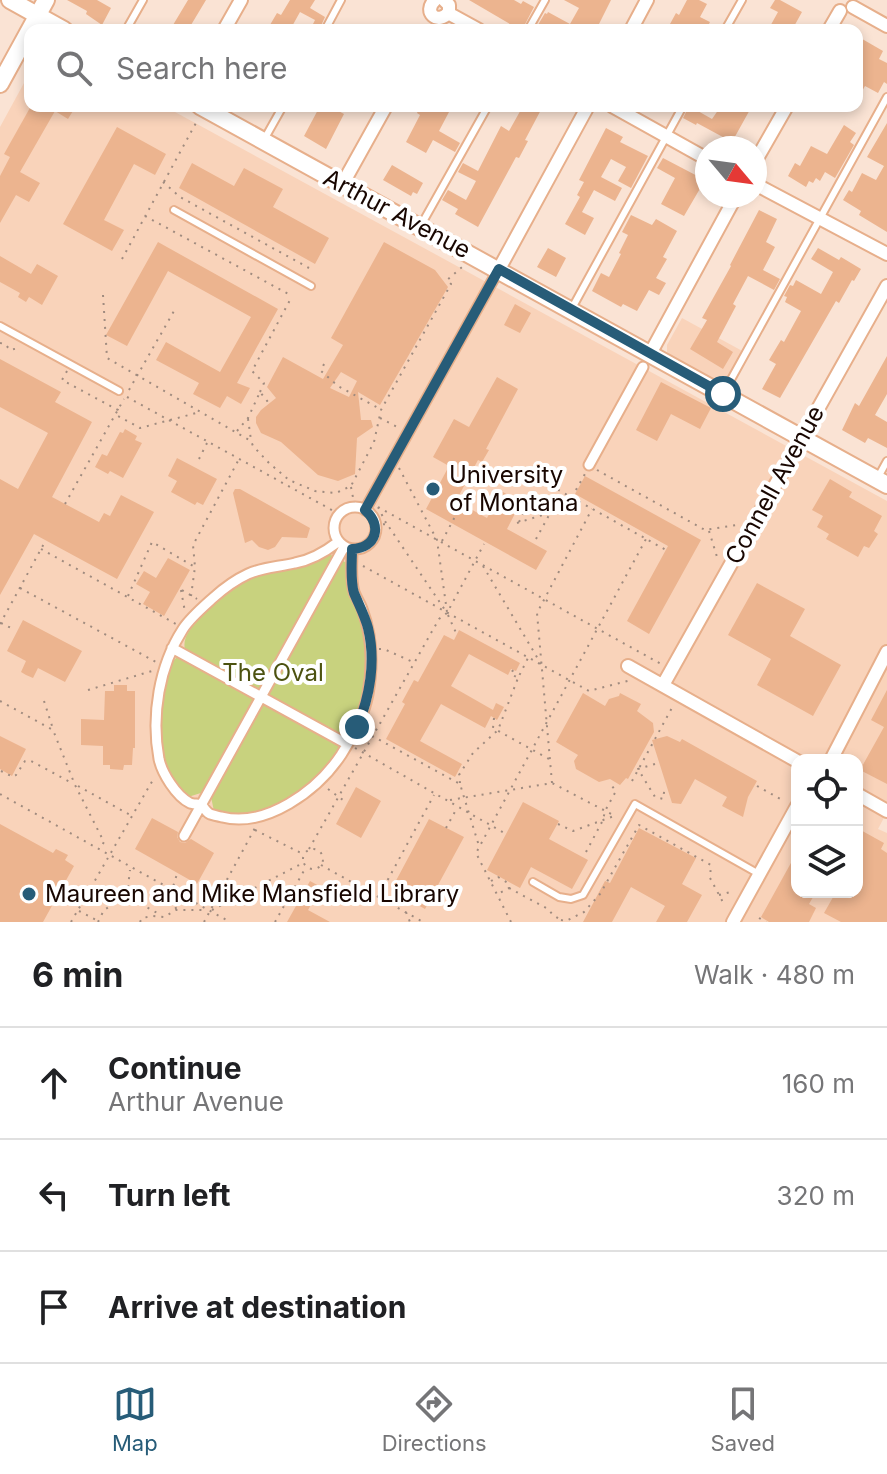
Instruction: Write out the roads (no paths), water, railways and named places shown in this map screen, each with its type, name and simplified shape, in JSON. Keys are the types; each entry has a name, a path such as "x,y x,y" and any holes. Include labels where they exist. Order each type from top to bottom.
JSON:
{"street":[{"path":"10,0 53,24"},
{"path":"34,24 46,0"},
{"path":"227,24 241,0"},
{"path":"634,24 647,0"},
{"path":"431,24 435,17 430,12 439,3 470,24"},
{"path":"833,24 846,4 887,26"},
{"path":"0,84 24,41"},
{"path":"342,185 383,112"},
{"path":"360,509 394,459 585,112"},
{"path":"622,112 695,153"},
{"path":"767,141 784,112"},
{"name":"Arthur Avenue","path":"199,114 263,141 571,310 647,360 723,394 882,482"},
{"path":"767,190 887,254"},
{"path":"589,465 729,208"},
{"name":"Connell Avenue","path":"663,685 887,286"},
{"path":"360,509 346,509 339,514 334,530 345,546 354,591 369,631 371,674 368,696 357,727 340,756 316,783 295,799 278,809 241,820 210,814 202,805 190,803 180,795 161,767 156,732 157,708 172,648 185,626 206,604 248,574 271,566 311,559 345,546 358,549 370,543 375,525 373,519 360,509"},
{"path":"184,836 345,546"},
{"path":"172,648 347,744"},
{"path":"834,754 887,652"},
{"path":"628,666 791,758"},
{"path":"863,797 887,811"},
{"path":"733,922 791,803"}],"lane":[{"path":"129,24 143,0"},
{"path":"328,24 341,0"},
{"path":"531,24 545,0"},
{"path":"728,24 742,0"},
{"path":"723,394 887,97"},
{"path":"263,141 280,112"},
{"path":"420,227 485,112"},
{"path":"571,310 680,112"},
{"path":"174,210 311,286"},
{"path":"0,326 122,394"},
{"path":"882,482 887,461"},
{"path":"533,882 559,897 571,899 583,895 635,804 759,874"}],"place":[{"name":"University of Montana","path":"433,489"},
{"name":"Maureen and Mike Mansfield Library","path":"29,894"}],"park label":[{"name":"The Oval","path":"273,673"}]}
